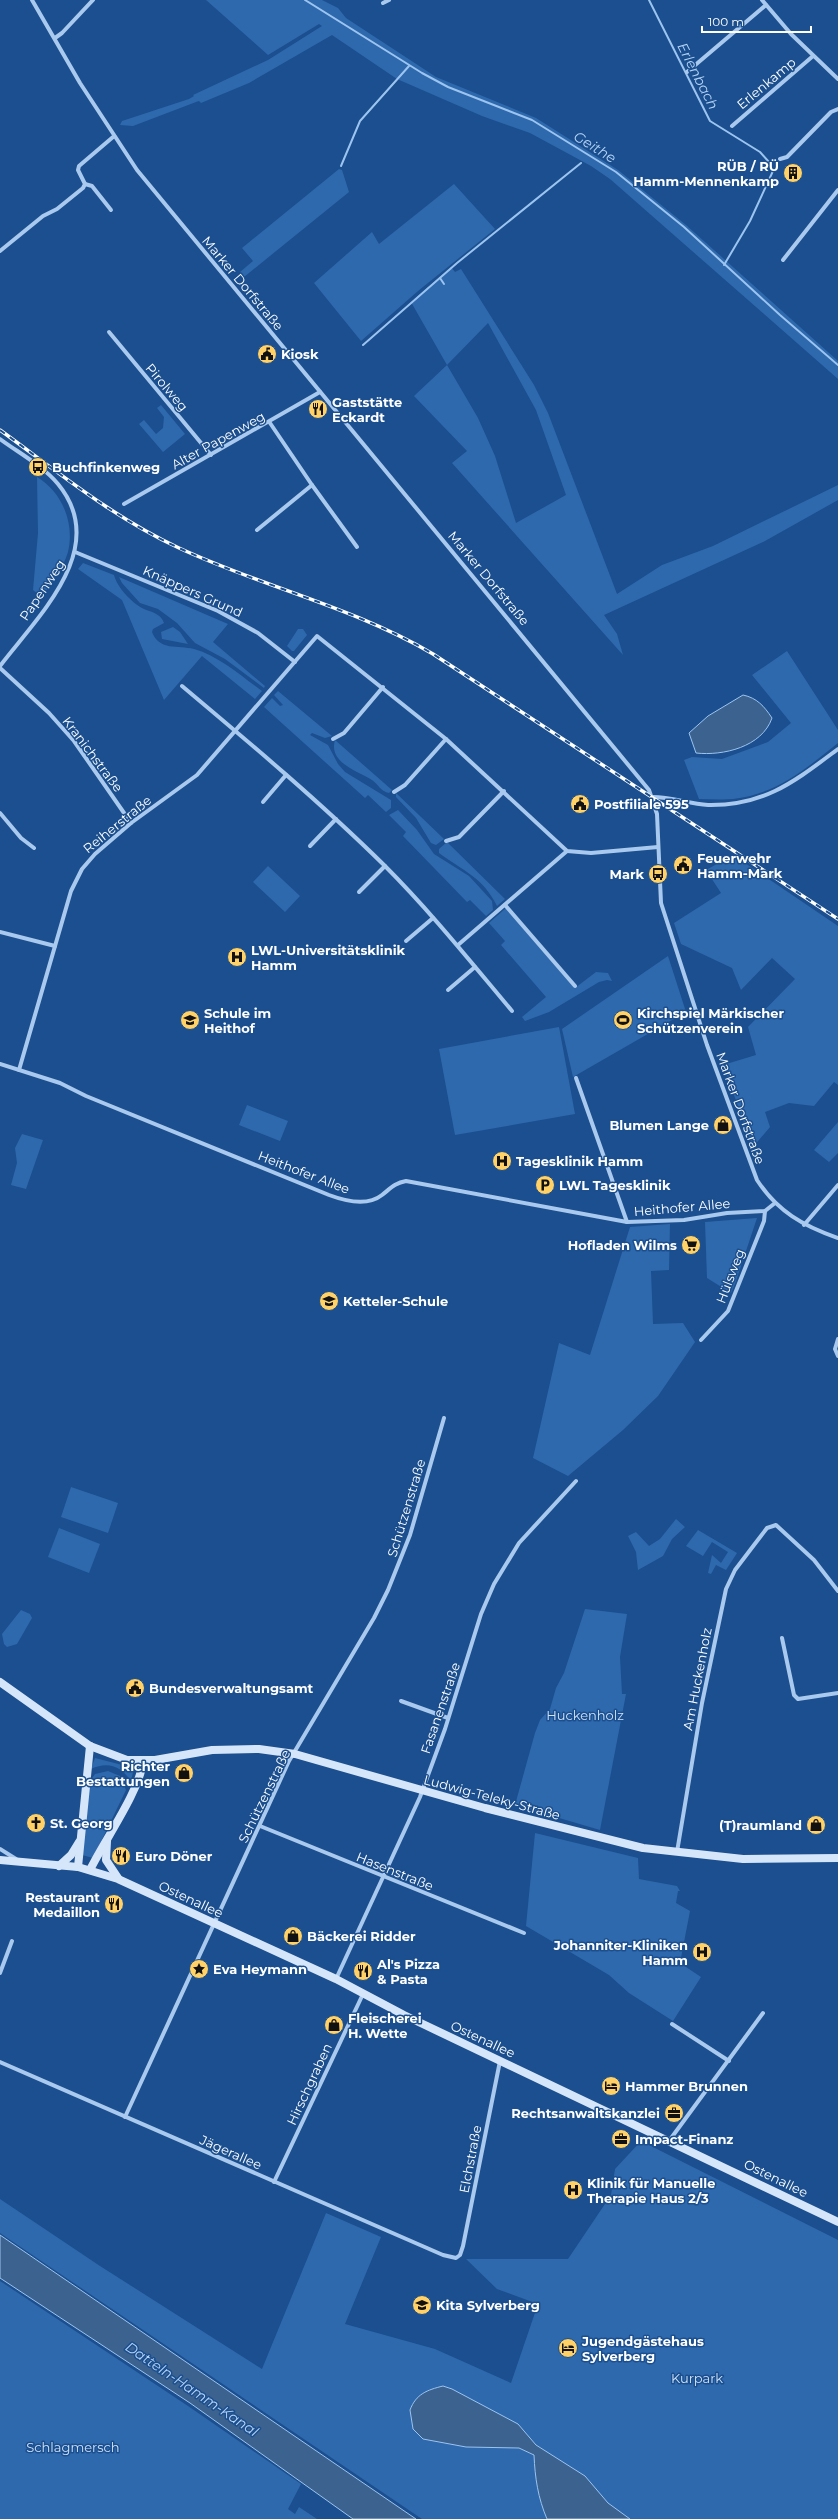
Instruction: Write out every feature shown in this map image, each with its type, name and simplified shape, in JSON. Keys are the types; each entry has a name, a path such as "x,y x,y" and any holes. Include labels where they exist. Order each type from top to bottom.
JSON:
{"street":[{"name":"Marker Dorfstraße","path":"32,0 113,137 137,170 531,644 642,780 653,797 657,814 659,890 671,937 707,1045 757,1180 775,1203 804,1225 838,1238"},
{"path":"55,38 62,33 93,0"},
{"path":"383,3 389,0"},
{"path":"762,0 814,56 838,79"},
{"path":"687,72 766,5"},
{"name":"Erlenkamp","path":"732,126 814,56"},
{"path":"780,159 787,156 831,112 838,109"},
{"path":"111,210 92,186 85,184 78,170 79,166 113,137"},
{"path":"0,251 42,216 57,209 85,184"},
{"path":"783,260 838,190"},
{"name":"Pirolweg","path":"109,332 211,455"},
{"name":"Alter Papenweg","path":"124,504 270,423 320,392"},
{"path":"270,423 312,485 357,547"},
{"name":"Papenweg","path":"0,439 47,473 66,495 77,520 73,563 62,581 0,667"},
{"path":"257,530 312,485"},
{"name":"Knäppers Grund","path":"75,552 218,611 258,633 295,662"},
{"name":"Reiherstraße","path":"19,1070 71,891 82,869 94,854 131,823 198,776 317,636 383,687"},
{"name":"Kranichstraße","path":"0,667 49,713 74,741 131,823"},
{"path":"182,686 336,818 385,866 458,945 512,1011"},
{"path":"333,739 344,733 383,687 446,739 504,791 567,851 591,853 658,847"},
{"path":"394,792 405,785 446,739"},
{"path":"653,797 706,805 747,801 778,792 838,749"},
{"path":"263,802 286,775"},
{"path":"446,841 459,837 504,791"},
{"path":"0,813 21,838 34,848"},
{"path":"310,846 336,818"},
{"path":"458,945 567,851"},
{"path":"359,892 385,866"},
{"path":"505,905 575,986"},
{"path":"406,942 432,918"},
{"path":"0,932 55,946"},
{"path":"448,990 475,967"},
{"name":"Heithofer Allee","path":"0,1064 60,1083 86,1096 333,1196 363,1202 376,1199 390,1187 406,1181 627,1222 684,1220 728,1213 766,1211"},
{"path":"576,1078 627,1222"},
{"path":"804,1225 838,1185"},
{"path":"766,1211 775,1203"},
{"name":"Hülsweg","path":"701,1340 728,1311 766,1211"},
{"path":"838,1339 835,1349 838,1356"},
{"name":"Schützenstraße","path":"125,2117 295,1754 374,1618 393,1579 410,1535 444,1418"},
{"name":"Fasanenstraße","path":"336,1979 423,1790 448,1718 481,1614 494,1584 519,1543 576,1481"},
{"name":"Am Huckenholz","path":"677,1852 702,1704 723,1598 735,1570 772,1524 779,1527 814,1560 838,1591"},
{"path":"782,1638 794,1695 798,1699 838,1693"},
{"name":"Ludwig-Teleky-Straße","path":"0,1682 90,1746 117,1757 143,1761 231,1749 259,1749 295,1754 603,1839 677,1852 762,1860 838,1858"},
{"path":"401,1701 448,1718"},
{"path":"78,1867 90,1746"},
{"path":"90,1870 109,1836 142,1769 143,1761"},
{"name":"Hasenstraße","path":"260,1826 524,1934"},
{"path":"109,1836 106,1845 106,1860 118,1879"},
{"path":"59,1866 72,1855 80,1840"},
{"path":"0,1849 19,1862"},
{"name":"Ostenallee","path":"0,1860 78,1867 118,1879 336,1979 363,1994 501,2061 838,2222"},
{"path":"0,1973 12,1941"},
{"name":"Hirschgraben","path":"274,2182 363,1994"},
{"path":"669,2141 763,2013"},
{"path":"672,2024 729,2061"},
{"name":"Elchstraße","path":"456,2258 460,2255 463,2246 501,2061"},
{"name":"Jägerallee","path":"0,2062 443,2255 456,2258"}],"green space":[{"path":"206,0 322,0 338,8 346,18 436,77 536,118 618,170 686,225 838,361 838,379 610,179 591,166 530,133 482,116 397,79 332,35 249,83 201,103 199,101 196,102 133,126 120,125 122,121 189,99 194,96 193,95 268,60 322,26 319,24 268,55"},
{"path":"339,169 342,170 349,192 244,277 240,272 253,261 242,248"},
{"path":"454,184 495,229 418,291 361,341 314,283 372,232 379,244"},
{"path":"451,267 455,272 461,269 534,385 548,413 617,594 662,565 713,546 838,485 838,500 765,541 604,615 617,634 623,655 452,463 467,451 414,396 447,365 411,302","holes":["488,323 536,410 566,495 516,523 495,456 478,418 447,365"]},
{"path":"161,405 185,434 163,452 139,424 144,420 156,434 163,428 164,417 157,408"},
{"path":"37,477 46,483 60,500 68,519 70,530 70,541 66,558 42,597 33,590 38,533"},
{"path":"83,563 114,575 121,589 133,602 142,608 155,613 163,620 164,623 153,629 152,632 159,642 164,645 194,649 212,656 230,667 262,691 255,699 202,656 164,700 122,600 78,569"},
{"path":"119,577 228,624 213,642 265,686 264,688 225,659 195,643 177,623 158,609 140,603 122,583"},
{"path":"173,627 180,632 188,644 162,639 161,632"},
{"path":"298,629 303,629 307,635 294,651 292,651 287,646"},
{"path":"787,651 838,730 838,743 790,779 763,792 733,799 699,799 684,760 692,757 722,759 768,742 791,723 752,675"},
{"path":"278,691 332,736 325,738 312,733 310,735 328,745 338,764 345,772 391,800 391,808 386,812 368,795 365,798 264,707 272,698 280,706 283,705 274,695"},
{"path":"335,740 392,790 389,793 384,791 372,780 352,769 340,760 336,755 334,748"},
{"path":"396,793 444,839 436,845 431,843 416,818 396,797"},
{"path":"398,810 417,830 434,854 469,876 492,901 493,910 486,916 470,900 467,902 403,836 406,832 389,815"},
{"path":"447,842 505,899 497,906 479,881 439,853 439,849"},
{"path":"733,855 838,926 838,1085 834,1082 814,1106 789,1103 765,1112 770,1127 753,1147 723,1065 756,1055 748,1027 795,979 772,958 741,990 732,968 681,944 674,923 721,893 706,870"},
{"path":"268,866 300,896 285,912 253,882"},
{"path":"506,908 575,988 596,972 608,973 612,981 607,980 599,982 549,1012 525,1021 522,1017 546,997 501,945 505,941 489,923"},
{"name":"Kirchspiel Märkischer Schützenverein","path":"668,956 686,1012 573,1077 562,1029"},
{"path":"559,1027 575,1114 455,1135 439,1049"},
{"path":"247,1105 288,1121 280,1141 239,1125"},
{"path":"838,1122 838,1153 829,1162 814,1150"},
{"path":"22,1134 43,1140 26,1189 11,1185 17,1163 15,1148"},
{"path":"757,1218 731,1293 707,1278 705,1222"},
{"path":"670,1224 669,1270 651,1271 653,1324 683,1323 695,1342 658,1396 623,1430 568,1476 533,1458 559,1343 590,1355 630,1227"},
{"path":"71,1487 118,1503 108,1533 61,1517"},
{"path":"676,1519 685,1527 672,1539 663,1556 638,1570 636,1552 628,1536 636,1532 649,1546 660,1539"},
{"path":"59,1528 100,1544 89,1573 48,1557"},
{"path":"698,1530 737,1553 726,1570 716,1565 711,1574 708,1573 712,1555 721,1563 728,1552 712,1542 703,1556 686,1546"},
{"name":"Huckenholz","path":"585,1609 627,1614 620,1657 622,1694 626,1694 600,1830 515,1805 535,1733 540,1720 550,1709 556,1688 564,1673"},
{"path":"21,1610 30,1614 32,1618 17,1644 7,1647 4,1644 2,1634"},
{"path":"95,1758 134,1768 131,1781 123,1772 114,1766 103,1765 91,1769"},
{"path":"108,1771 120,1776 126,1790 93,1858 82,1855 88,1784 95,1774"},
{"path":"535,1833 638,1858 639,1879 677,1886 680,1891 678,1891 676,1903 690,1911 680,1963 701,1977 673,2021 629,1993 609,1975 526,1926"},
{"name":"Kurpark","path":"641,2141 838,2240 838,2519 422,2519 0,2233 0,2199 100,2266 262,2369 326,2213 381,2237 345,2324 435,2349 511,2383 538,2304 497,2289 466,2259 568,2259 611,2195 615,2169"},
{"name":"Schlagmersch","path":"0,2281 188,2406 301,2484 288,2509 295,2514 299,2507 317,2519 0,2519"}],"water":[{"path":"743,695 756,700 763,706 772,718 767,728 751,743 740,748 718,753 696,753 689,733 708,716"},
{"name":"Datteln-Hamm-Kanal","path":"0,2235 416,2519 353,2519 190,2403 0,2278"},
{"path":"443,2386 452,2389 518,2424 536,2445 585,2476 608,2503 630,2519 547,2519 541,2503 535,2472 534,2455 519,2448 466,2447 423,2439 413,2429 410,2410 415,2400 419,2396 432,2389"}],"waterway":[{"name":"Geithe","path":"305,0 422,73 448,87 532,120 616,172 684,227 780,315 838,365"},
{"name":"Erlenbach","path":"649,0 710,121 760,152 769,162 773,171 750,221 724,265"},
{"path":"341,166 360,121 409,66"},
{"path":"363,345 457,263 581,163"},
{"path":"440,278 444,284"}],"railway":[{"path":"0,430 87,494 109,509 155,536 211,562 371,623 433,654 838,919"}],"place":[{"name":"RÜB / RÜ Hamm-Mennenkamp","path":"793,173"},
{"name":"Kiosk","path":"267,354"},
{"name":"Gaststätte Eckardt","path":"318,409"},
{"name":"Buchfinkenweg","path":"38,467"},
{"name":"Postfiliale 595","path":"580,804"},
{"name":"Feuerwehr Hamm-Mark","path":"683,865"},
{"name":"Mark","path":"658,874"},
{"name":"LWL-Universitätsklinik Hamm","path":"237,957"},
{"name":"Schule im Heithof","path":"190,1020"},
{"name":"Kirchspiel Märkischer Schützenverein","path":"623,1020"},
{"name":"Blumen Lange","path":"723,1125"},
{"name":"Tagesklinik Hamm","path":"502,1161"},
{"name":"LWL Tagesklinik","path":"545,1185"},
{"name":"Hofladen Wilms","path":"691,1245"},
{"name":"Ketteler-Schule","path":"329,1301"},
{"name":"Bundesverwaltungsamt","path":"135,1688"},
{"name":"Richter Bestattungen","path":"184,1773"},
{"name":"St. Georg","path":"36,1823"},
{"name":"(T)raumland","path":"816,1825"},
{"name":"Euro Döner","path":"121,1856"},
{"name":"Restaurant Medaillon","path":"114,1904"},
{"name":"Bäckerei Ridder","path":"293,1936"},
{"name":"Johanniter-Kliniken Hamm","path":"702,1952"},
{"name":"Eva Heymann","path":"199,1969"},
{"name":"Al's Pizza & Pasta","path":"363,1971"},
{"name":"Fleischerei H. Wette","path":"334,2025"},
{"name":"Hammer Brunnen","path":"611,2086"},
{"name":"Rechtsanwaltskanzlei","path":"674,2113"},
{"name":"Impact-Finanz","path":"621,2139"},
{"name":"Klinik für Manuelle Therapie Haus 2/3","path":"573,2190"},
{"name":"Kita Sylverberg","path":"422,2305"},
{"name":"Jugendgästehaus Sylverberg","path":"568,2348"}]}
